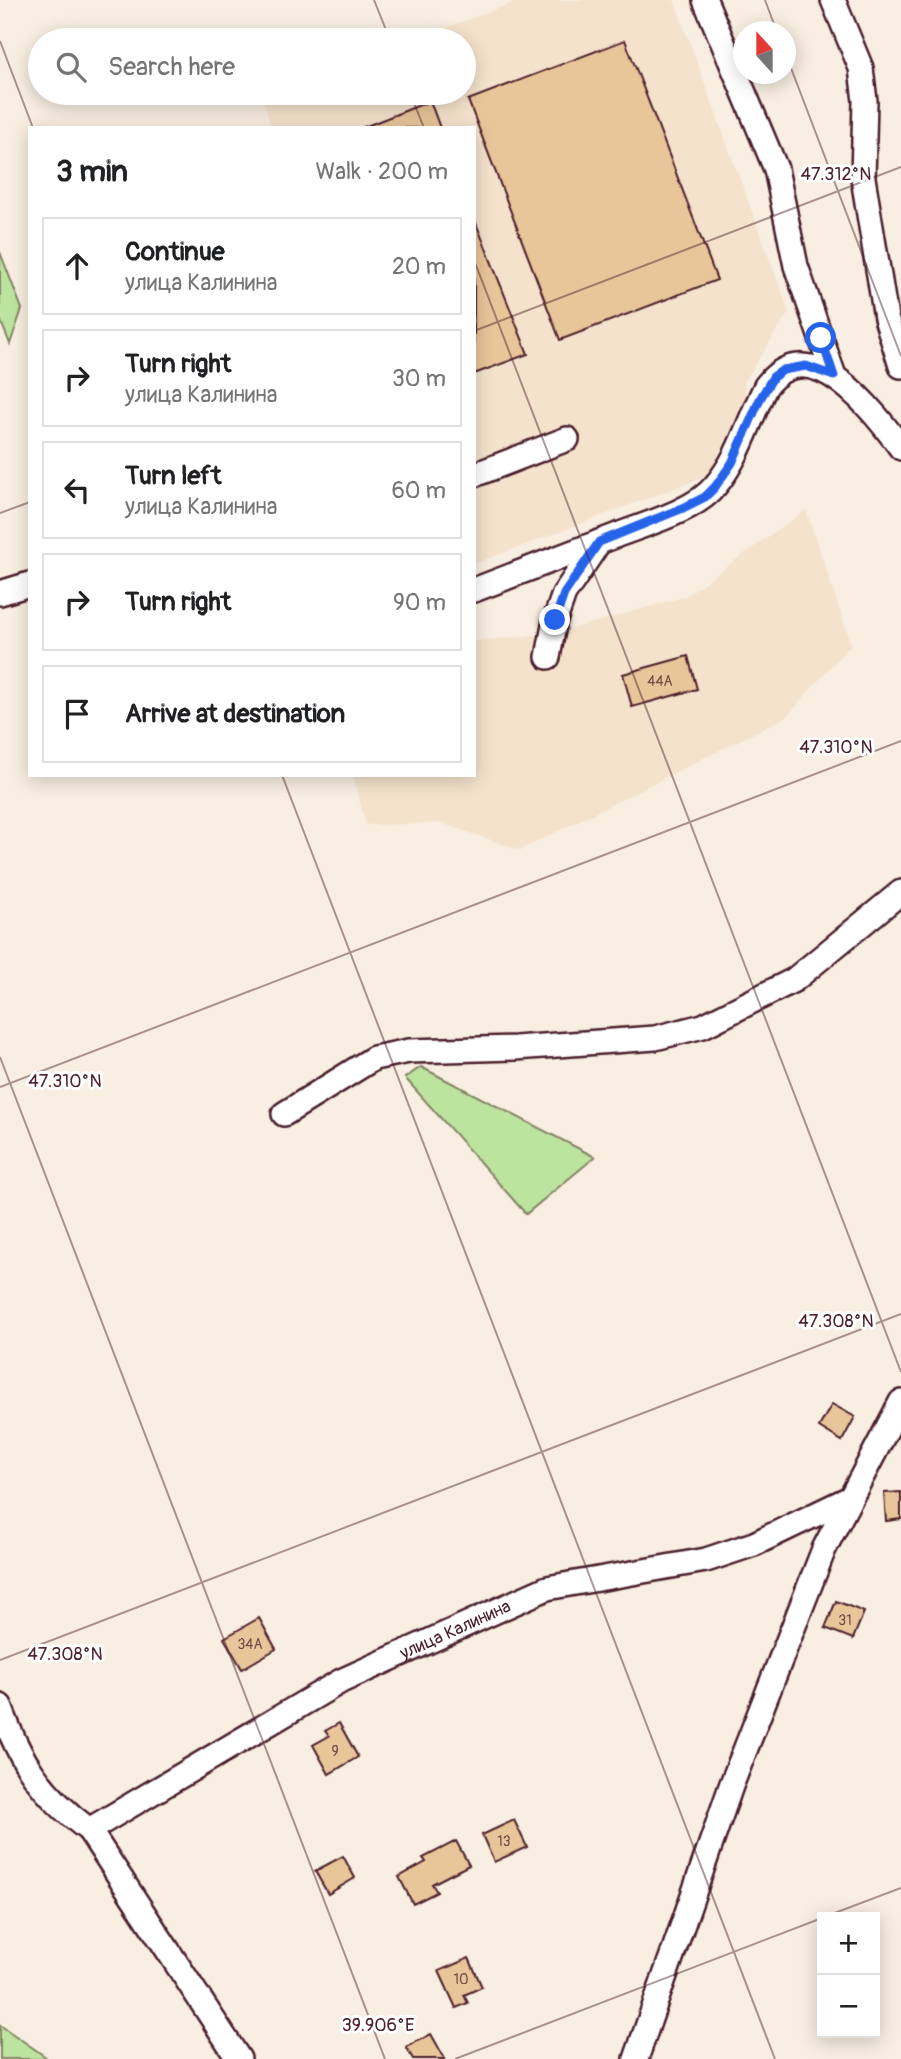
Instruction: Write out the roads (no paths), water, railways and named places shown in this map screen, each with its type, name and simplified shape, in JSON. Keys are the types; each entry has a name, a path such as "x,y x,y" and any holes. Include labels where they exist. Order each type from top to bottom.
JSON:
{"street":[{"path":"705,0 776,169 796,266 834,376"},
{"path":"833,0 861,68 865,101 863,177 886,318 901,366"},
{"path":"476,589 599,542 705,497 732,463 760,399 773,377 783,370 806,366 834,376 868,407 901,448"},
{"path":"476,474 567,439"},
{"path":"548,657 555,620 564,594 599,542"},
{"path":"0,593 28,585"},
{"path":"284,1114 374,1058 409,1051 515,1048 655,1038 703,1026 794,980 901,892"},
{"path":"636,2059 731,1786 824,1549 901,1402"},
{"name":"улица Калинина","path":"89,1829 341,1681 547,1588 706,1560 754,1544 850,1498"},
{"path":"0,1706 29,1771 61,1809 89,1829 239,2059"}]}
